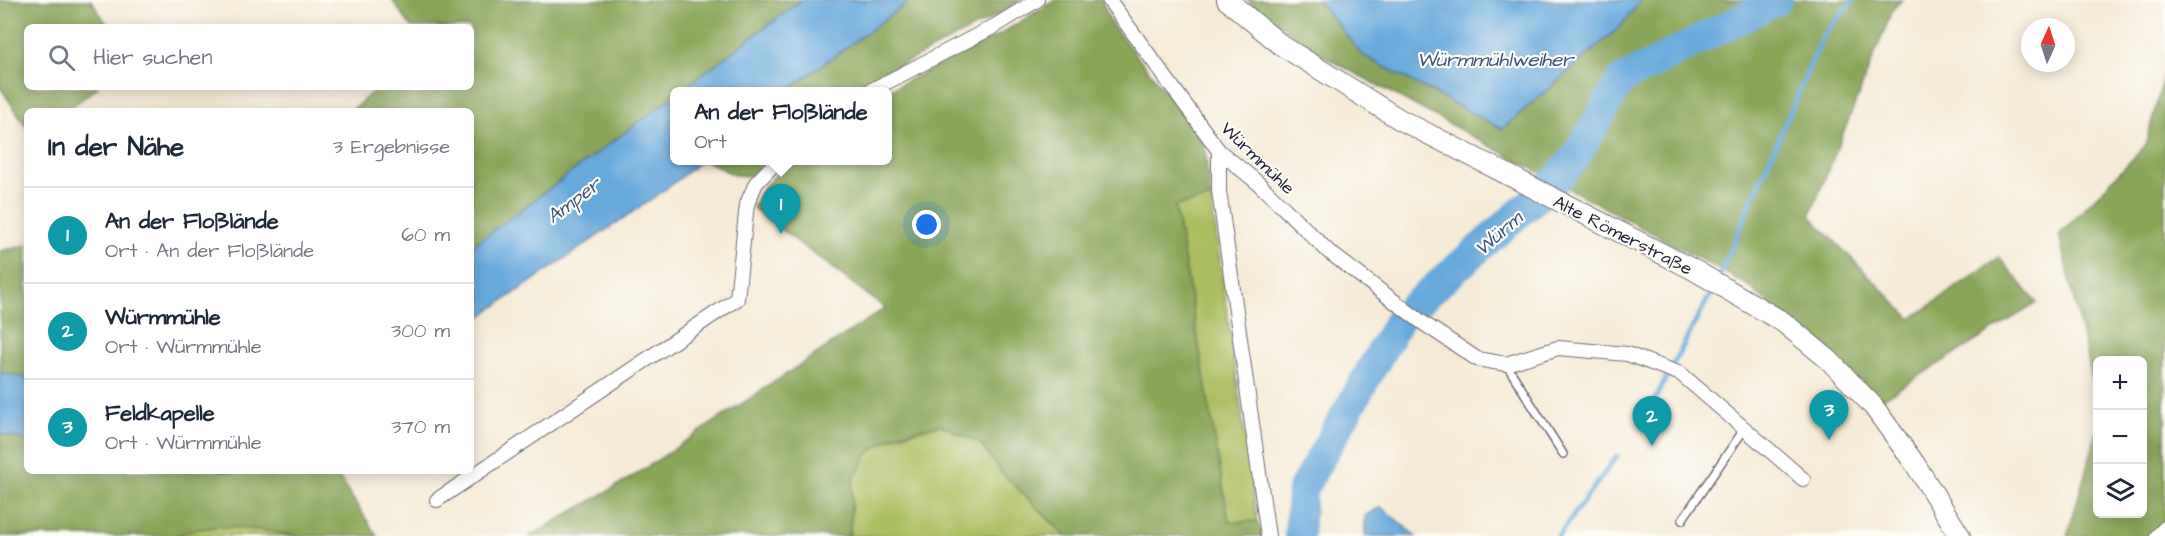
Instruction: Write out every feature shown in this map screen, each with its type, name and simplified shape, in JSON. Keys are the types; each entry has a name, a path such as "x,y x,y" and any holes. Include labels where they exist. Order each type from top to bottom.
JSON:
{"main road":[{"name":"Alte Römerstraße","path":"1227,0 1281,45 1399,119 1518,182 1694,270 1783,322 1829,360 1873,405 1915,464 1960,536"}],"street":[{"path":"878,87 995,26 1037,0"},
{"name":"Würmmühle","path":"1109,0 1219,151 1258,183 1329,252 1423,323 1477,358 1506,364 1558,348 1628,354 1681,374 1803,479"},
{"path":"1219,151 1219,191 1268,536"},
{"path":"437,500 737,299 747,204 756,183 773,165"}],"lane":[{"path":"1506,364 1563,454"},
{"path":"1682,520 1745,428"}],"green space":[{"path":"0,0 91,0 107,24 24,24 24,90 94,90 70,108 24,108 24,123 0,87"},
{"path":"392,0 801,0 685,87 670,87 670,99 474,245 474,108 354,108 375,90 474,90 474,24 409,24"},
{"path":"911,0 1021,0 990,19 859,87 793,87"},
{"path":"1055,0 1102,0 1111,24 1204,139 1211,198 1175,206 1229,522 1257,521 1263,536 1066,536 1002,473 980,443 941,425 897,434 868,453 853,480 850,533 845,536 530,536 632,477 885,308 753,208 763,188 786,165 892,165 892,88 999,35"},
{"path":"1247,0 1318,0 1362,55 1502,129 1622,25 1641,0 1902,0 1893,9 1810,216 1911,319 1999,257 2037,303 1882,399 1746,284 1318,53"},
{"path":"2165,72 2165,528 2157,536 2067,536 2093,447 2093,518 2147,518 2147,356 2093,356 2093,382 2059,235 2145,146"},
{"path":"714,165 761,165 750,176 734,175"},
{"path":"1211,198 1257,521 1229,523 1175,206"},
{"path":"24,246 24,377 0,372 0,251"},
{"path":"941,425 980,443 1002,473 1066,536 846,536 850,533 853,482 857,468 865,457 875,448 900,435"},
{"path":"0,434 24,439 24,474 337,474 377,536 298,536 221,527 174,536 0,536"},
{"path":"238,526 300,536 174,536 195,528"}],"water":[{"path":"802,0 911,0 791,87 685,87"},
{"name":"Würmmühlweiher","path":"1318,0 1641,0 1622,25 1502,129 1362,55"},
{"name":"Amper","path":"670,99 670,165 696,165 669,187 474,321 474,245"},
{"path":"0,372 24,377 24,439 0,434"},
{"path":"1381,507 1416,536 1365,536 1365,516"}],"waterway":[{"name":"Würm","path":"1299,536 1302,490 1401,317 1551,185 1575,158 1621,80 1777,0"},
{"path":"1718,279 1823,36 1853,0"},
{"path":"1645,418 1714,287"},
{"path":"1558,536 1617,456"}],"place":[{"name":"An der Floßlände","path":"781,234"},
{"name":"Feldkapelle","path":"1829,440"},
{"name":"Würmmühle","path":"1652,446"}]}
